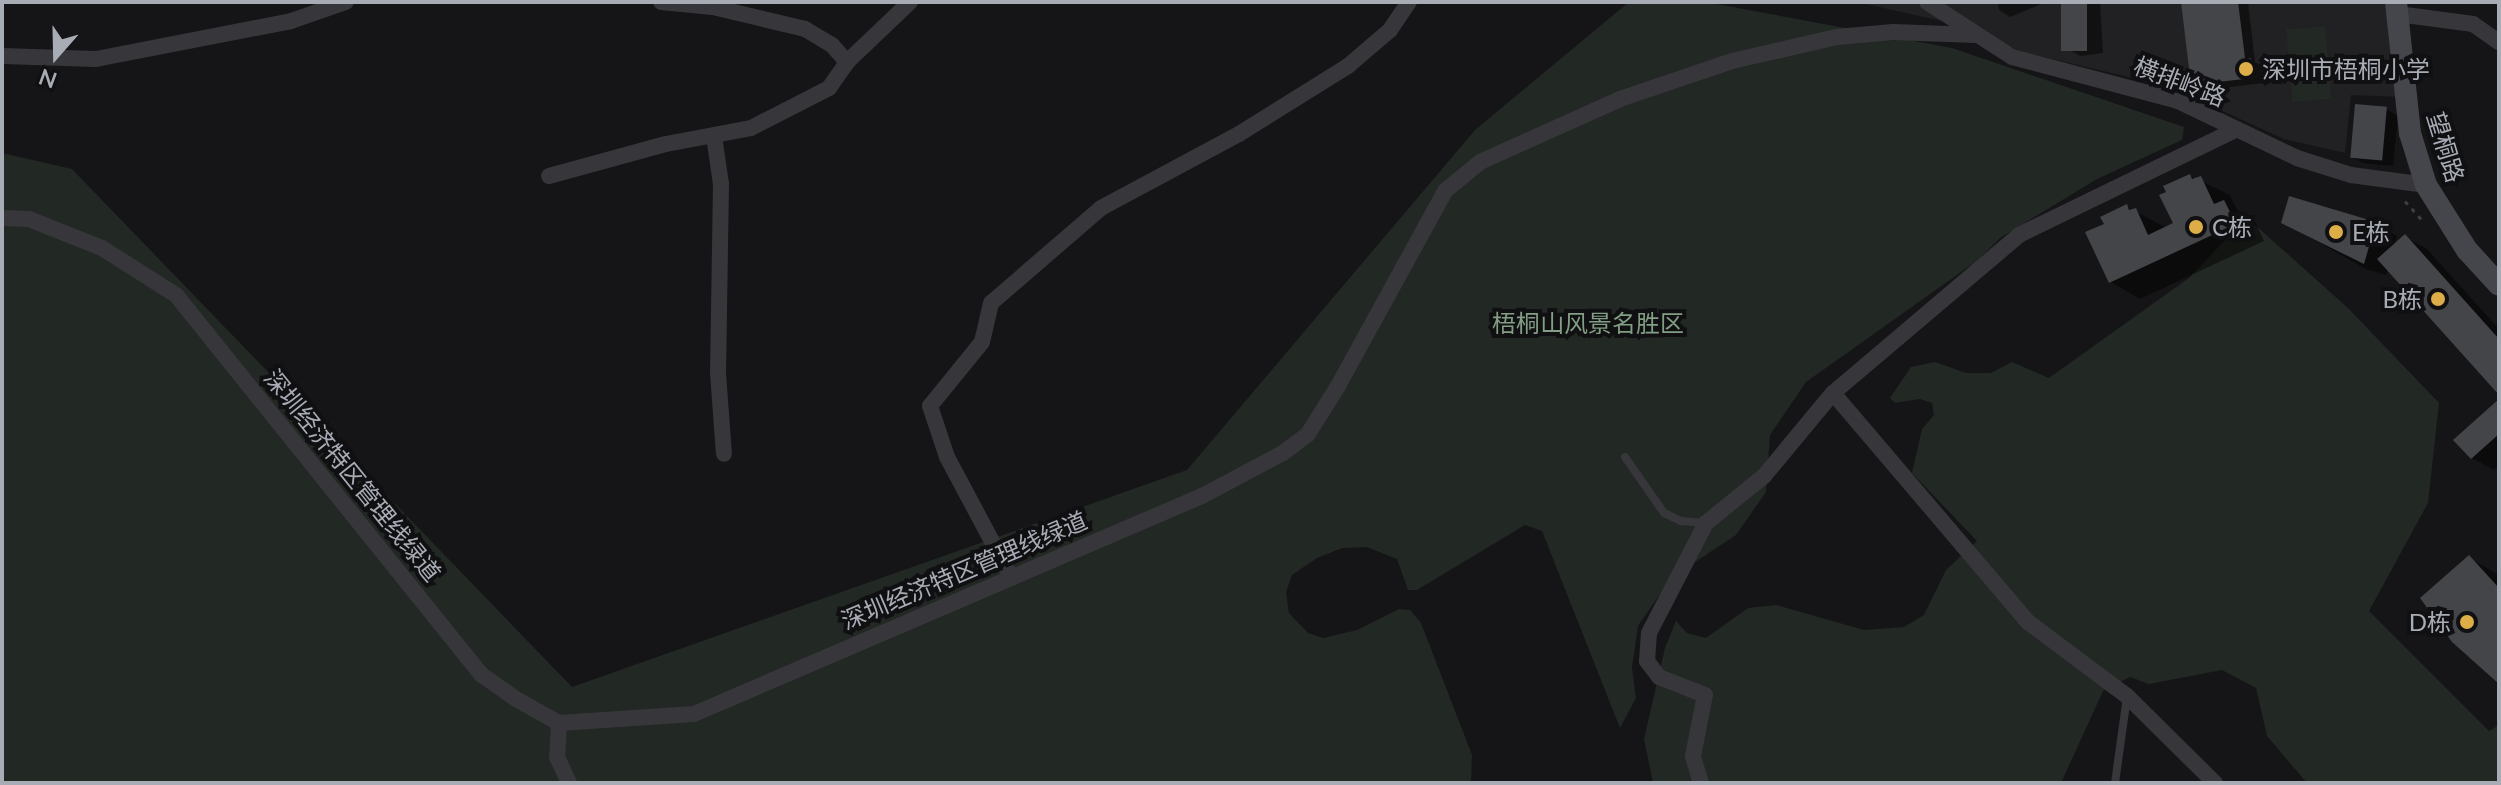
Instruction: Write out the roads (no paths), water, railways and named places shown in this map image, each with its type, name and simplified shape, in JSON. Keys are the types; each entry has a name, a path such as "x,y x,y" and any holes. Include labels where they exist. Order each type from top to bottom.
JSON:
{"main road":[{"name":"望桐路","path":"2397,8 2410,133 2426,185 2467,250 2499,285"}],"street":[{"path":"2,56 96,59 291,21 346,2"},
{"path":"661,2 713,7 805,29 832,45 847,62"},
{"path":"549,176 751,128 796,109 829,88 847,62 910,2"},
{"path":"1010,575 947,457 930,406 982,342 991,303 1101,208 1239,134 1348,66 1390,30 1409,2"},
{"name":"横排岭路","path":"1927,2 1947,11 1975,35 2012,57 2139,87 2297,158 2351,175 2426,185"},
{"path":"2397,8 2473,24 2499,42"},
{"name":"深圳经济特区管理线绿道","path":"2,218 29,219 102,248 176,295 482,675 559,723 694,714 1010,575 1202,496 1308,434 1445,191 1480,162 1620,99 1732,61 1837,37 1893,32 1975,35"},
{"path":"1701,783 1693,756 1705,695 1659,677 1647,661 1649,633 1706,523 1764,476 1833,393 2019,235 2237,129"},
{"path":"714,136 721,184 718,373 724,454"},
{"path":"1833,393 2028,622 2127,696 2215,783"},
{"path":"559,723 557,757 569,783"}],"lane":[{"path":"1625,457 1664,513 1681,521 1706,523"},
{"path":"2115,783 2127,696"}],"place":[{"name":"深圳市梧桐小学","path":"2246,69"},
{"name":"C栋","path":"2196,227"},
{"name":"E栋","path":"2336,232"},
{"name":"B栋","path":"2438,299"},
{"name":"D栋","path":"2467,622"}],"park label":[{"name":"梧桐山风景名胜区","path":"1588,323"}]}
